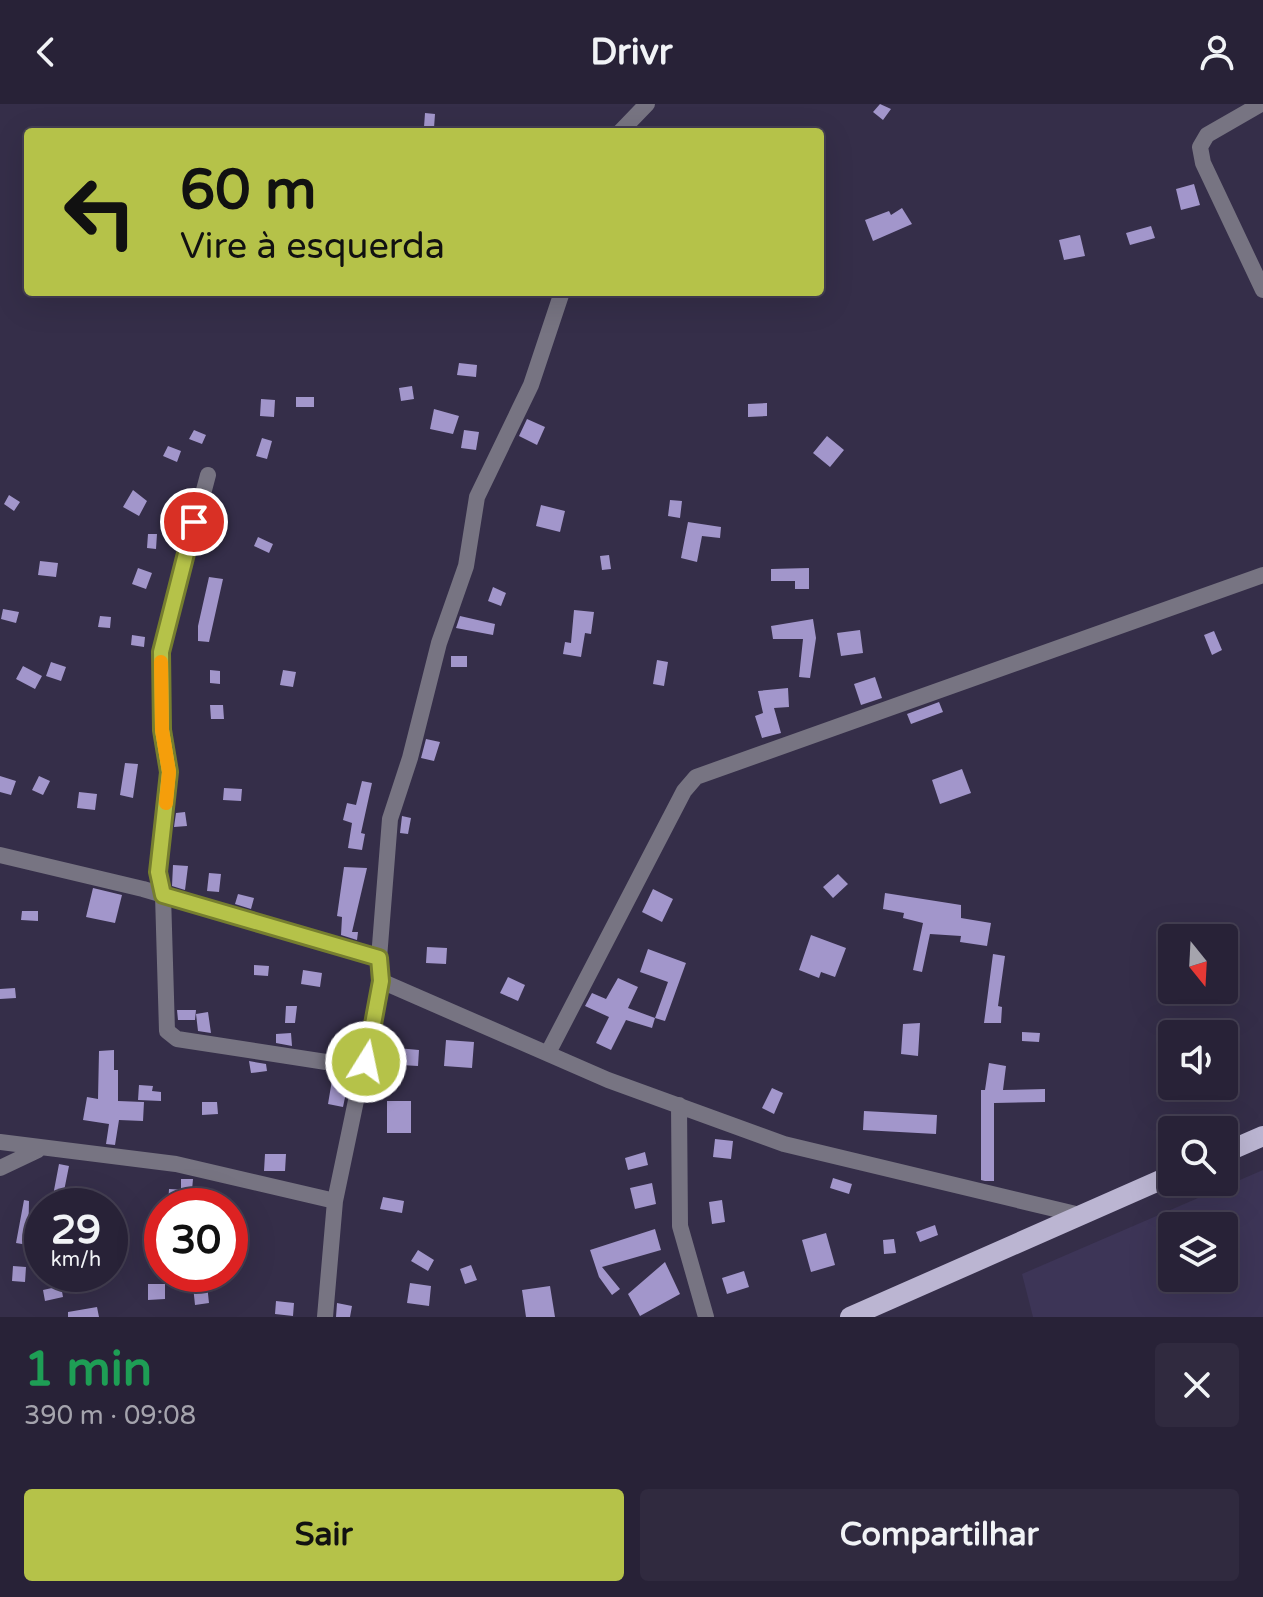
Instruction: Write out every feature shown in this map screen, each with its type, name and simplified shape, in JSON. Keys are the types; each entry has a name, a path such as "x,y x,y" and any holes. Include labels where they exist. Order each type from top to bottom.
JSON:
{"main road":[{"path":"1238,1147 1263,1136"},
{"path":"850,1317 1158,1181"}],"street":[{"path":"624,128 647,104"},
{"path":"1261,104 1207,135 1200,147 1203,163 1263,290"},
{"path":"325,1317 335,1201 381,981 379,958 390,819 410,758 439,643 466,566 477,497 531,385 561,296"},
{"path":"208,475 161,652 162,730 169,772 158,872 163,895 164,1019 170,1037 365,1068"},
{"path":"549,1051 684,791 696,777 1263,575"},
{"path":"0,855 163,895 379,958"},
{"path":"381,981 549,1051 608,1080 784,1144 1080,1215"},
{"path":"679,1105 680,1226 706,1317"},
{"path":"0,1142 176,1164 335,1201"},
{"path":"0,1168 44,1148"}],"shaded area":[{"path":"1263,1170 1263,1317 1033,1317 1022,1274 1158,1215 1158,1292 1238,1292 1238,1212 1166,1212 1203,1196 1238,1196 1238,1181"}],"building":[{"path":"880,104 891,109 883,120 873,112"},
{"path":"425,113 435,114 434,128 424,127"},
{"path":"1194,184 1200,205 1181,210 1176,189"},
{"path":"902,208 912,224 873,241 865,220 889,211 891,215"},
{"path":"1151,226 1155,238 1130,245 1126,233"},
{"path":"1080,235 1085,256 1064,260 1059,240"},
{"path":"459,363 477,365 476,377 457,375"},
{"path":"412,386 414,399 401,401 399,388"},
{"path":"296,397 314,397 314,407 296,407"},
{"path":"261,399 275,400 274,417 260,416"},
{"path":"767,403 767,416 748,417 748,404"},
{"path":"434,409 459,416 453,434 430,429"},
{"path":"527,419 545,427 537,445 519,436"},
{"path":"194,430 206,435 202,444 189,439"},
{"path":"464,430 479,432 476,450 461,448"},
{"path":"827,436 844,450 830,467 813,453"},
{"path":"262,438 272,441 267,459 256,456"},
{"path":"168,446 181,451 177,462 163,456"},
{"path":"133,490 147,501 139,516 123,507"},
{"path":"9,495 20,502 14,511 4,504"},
{"path":"670,500 682,501 680,518 668,516"},
{"path":"541,505 565,511 560,532 536,526"},
{"path":"169,521 182,525 179,537 166,533"},
{"path":"688,522 721,527 720,538 702,536 697,562 681,558"},
{"path":"148,534 157,534 156,549 147,548"},
{"path":"258,537 273,544 269,553 254,546"},
{"path":"609,555 611,569 602,570 600,556"},
{"path":"40,561 58,563 56,577 38,575"},
{"path":"138,568 152,573 146,589 132,584"},
{"path":"809,568 809,589 795,589 795,581 771,581 771,569"},
{"path":"209,577 223,579 209,642 198,641 198,626"},
{"path":"493,587 506,593 501,606 488,601"},
{"path":"3,609 19,612 16,623 1,619"},
{"path":"574,610 594,612 591,634 585,633 581,657 563,654 565,642 571,643"},
{"path":"100,616 111,617 110,628 98,627"},
{"path":"460,616 495,624 493,635 456,628"},
{"path":"813,619 816,638 810,678 799,677 803,639 773,639 771,626"},
{"path":"860,630 863,653 841,656 837,633"},
{"path":"1214,631 1222,650 1212,655 1204,635"},
{"path":"132,635 145,637 144,647 131,645"},
{"path":"451,656 467,656 467,667 451,667"},
{"path":"657,660 668,662 664,686 653,684"},
{"path":"51,662 66,667 61,681 46,676"},
{"path":"23,666 42,676 35,689 16,679"},
{"path":"210,670 220,671 220,684 210,683"},
{"path":"283,670 296,672 293,687 280,685"},
{"path":"875,677 882,698 861,705 854,684"},
{"path":"788,688 789,707 774,708 781,733 762,738 755,716 763,713 758,691"},
{"path":"939,702 943,712 911,724 907,714"},
{"path":"210,705 223,705 224,719 211,719"},
{"path":"426,739 440,742 434,761 421,758"},
{"path":"125,763 138,764 133,798 120,795"},
{"path":"962,769 971,793 940,804 932,780"},
{"path":"0,776 16,781 11,795 0,792"},
{"path":"39,776 50,781 43,795 32,790"},
{"path":"362,781 372,783 361,833 365,834 362,850 348,848 352,823 343,820 347,803 356,805"},
{"path":"224,788 242,789 241,801 223,800"},
{"path":"79,792 97,794 95,810 77,808"},
{"path":"185,812 187,826 174,827 176,813"},
{"path":"402,816 411,818 408,834 400,833"},
{"path":"173,865 188,866 185,890 172,886"},
{"path":"344,867 367,868 352,932 358,932 357,940 341,935 342,917 337,916"},
{"path":"209,873 221,874 219,892 207,891"},
{"path":"838,874 848,884 833,898 823,887"},
{"path":"93,888 122,895 115,923 86,917"},
{"path":"653,889 673,899 662,922 642,912"},
{"path":"885,893 961,905 961,918 991,923 987,946 960,942 961,936 930,934 922,972 913,970 923,923 903,918 904,913 883,909"},
{"path":"238,894 254,898 251,909 235,904"},
{"path":"22,911 38,911 38,921 21,920"},
{"path":"811,935 846,948 835,977 821,972 819,978 799,970"},
{"path":"427,947 447,948 446,964 426,963"},
{"path":"648,949 686,963 665,1021 655,1018 668,982 640,972"},
{"path":"993,954 1005,956 998,1006 1002,1007 1001,1023 984,1023"},
{"path":"254,965 269,966 268,976 254,975"},
{"path":"303,970 322,973 320,987 301,984"},
{"path":"508,977 525,985 518,1001 500,993"},
{"path":"618,978 638,987 628,1008 655,1018 652,1028 626,1020 611,1050 596,1043 609,1017 585,1006 592,993 606,999"},
{"path":"15,988 16,998 0,999 0,989"},
{"path":"286,1006 297,1006 295,1023 285,1023"},
{"path":"177,1010 196,1010 195,1020 178,1020"},
{"path":"208,1012 211,1033 198,1031 196,1014"},
{"path":"920,1023 918,1056 901,1054 903,1024"},
{"path":"1022,1032 1040,1033 1039,1042 1022,1041"},
{"path":"291,1033 292,1046 276,1043 276,1034"},
{"path":"446,1040 474,1042 472,1068 444,1066"},
{"path":"386,1047 419,1050 418,1066 384,1064"},
{"path":"114,1050 114,1070 118,1070 118,1101 144,1102 143,1121 119,1120 115,1145 106,1144 109,1124 83,1120 87,1097 98,1099 99,1051"},
{"path":"249,1061 266,1064 267,1071 251,1073"},
{"path":"989,1063 1006,1066 1003,1090 1045,1089 1045,1102 994,1103 994,1181 981,1180 981,1090 985,1090"},
{"path":"332,1080 348,1083 343,1107 328,1104"},
{"path":"139,1085 153,1086 152,1091 161,1092 161,1101 138,1100"},
{"path":"772,1088 783,1093 774,1114 762,1108"},
{"path":"387,1101 411,1101 411,1133 387,1133"},
{"path":"202,1102 217,1102 218,1114 202,1115"},
{"path":"864,1111 937,1115 936,1134 863,1130"},
{"path":"715,1139 733,1141 731,1159 713,1157"},
{"path":"645,1152 648,1165 628,1170 625,1158"},
{"path":"265,1154 286,1154 285,1171 264,1171"},
{"path":"59,1164 69,1166 65,1188 54,1188"},
{"path":"833,1178 852,1184 849,1194 830,1188"},
{"path":"181,1179 193,1179 192,1188 181,1188"},
{"path":"652,1183 656,1204 635,1209 630,1188"},
{"path":"383,1197 404,1201 402,1213 380,1209"},
{"path":"24,1200 24,1244 16,1243"},
{"path":"722,1200 725,1222 712,1224 709,1202"},
{"path":"935,1225 938,1235 920,1242 916,1232"},
{"path":"655,1229 661,1250 602,1267 620,1289 612,1295 599,1277 590,1250"},
{"path":"826,1233 835,1265 811,1272 802,1240"},
{"path":"894,1239 896,1253 884,1254 883,1240"},
{"path":"418,1250 434,1260 428,1271 411,1261"},
{"path":"665,1262 680,1294 640,1316 628,1294"},
{"path":"471,1265 477,1280 465,1284 460,1269"},
{"path":"13,1266 24,1267 24,1282 12,1281"},
{"path":"744,1271 749,1287 727,1294 722,1278"},
{"path":"410,1283 431,1286 429,1306 407,1303"},
{"path":"550,1286 555,1317 526,1317 522,1290"},
{"path":"43,1292 62,1292 63,1297 45,1301"},
{"path":"148,1292 165,1292 165,1299 148,1300"},
{"path":"194,1292 208,1292 209,1303 195,1305"},
{"path":"276,1301 294,1303 293,1316 275,1314"},
{"path":"337,1303 352,1306 350,1317 336,1317"},
{"path":"97,1307 99,1317 68,1317 68,1312"}],"slow traffic":[{"path":"161,662 162,730 169,772 166,803"}],"route":[{"path":"194,522 161,652 162,730 169,772 158,872 163,895 379,958 381,981 366,1062"}]}
